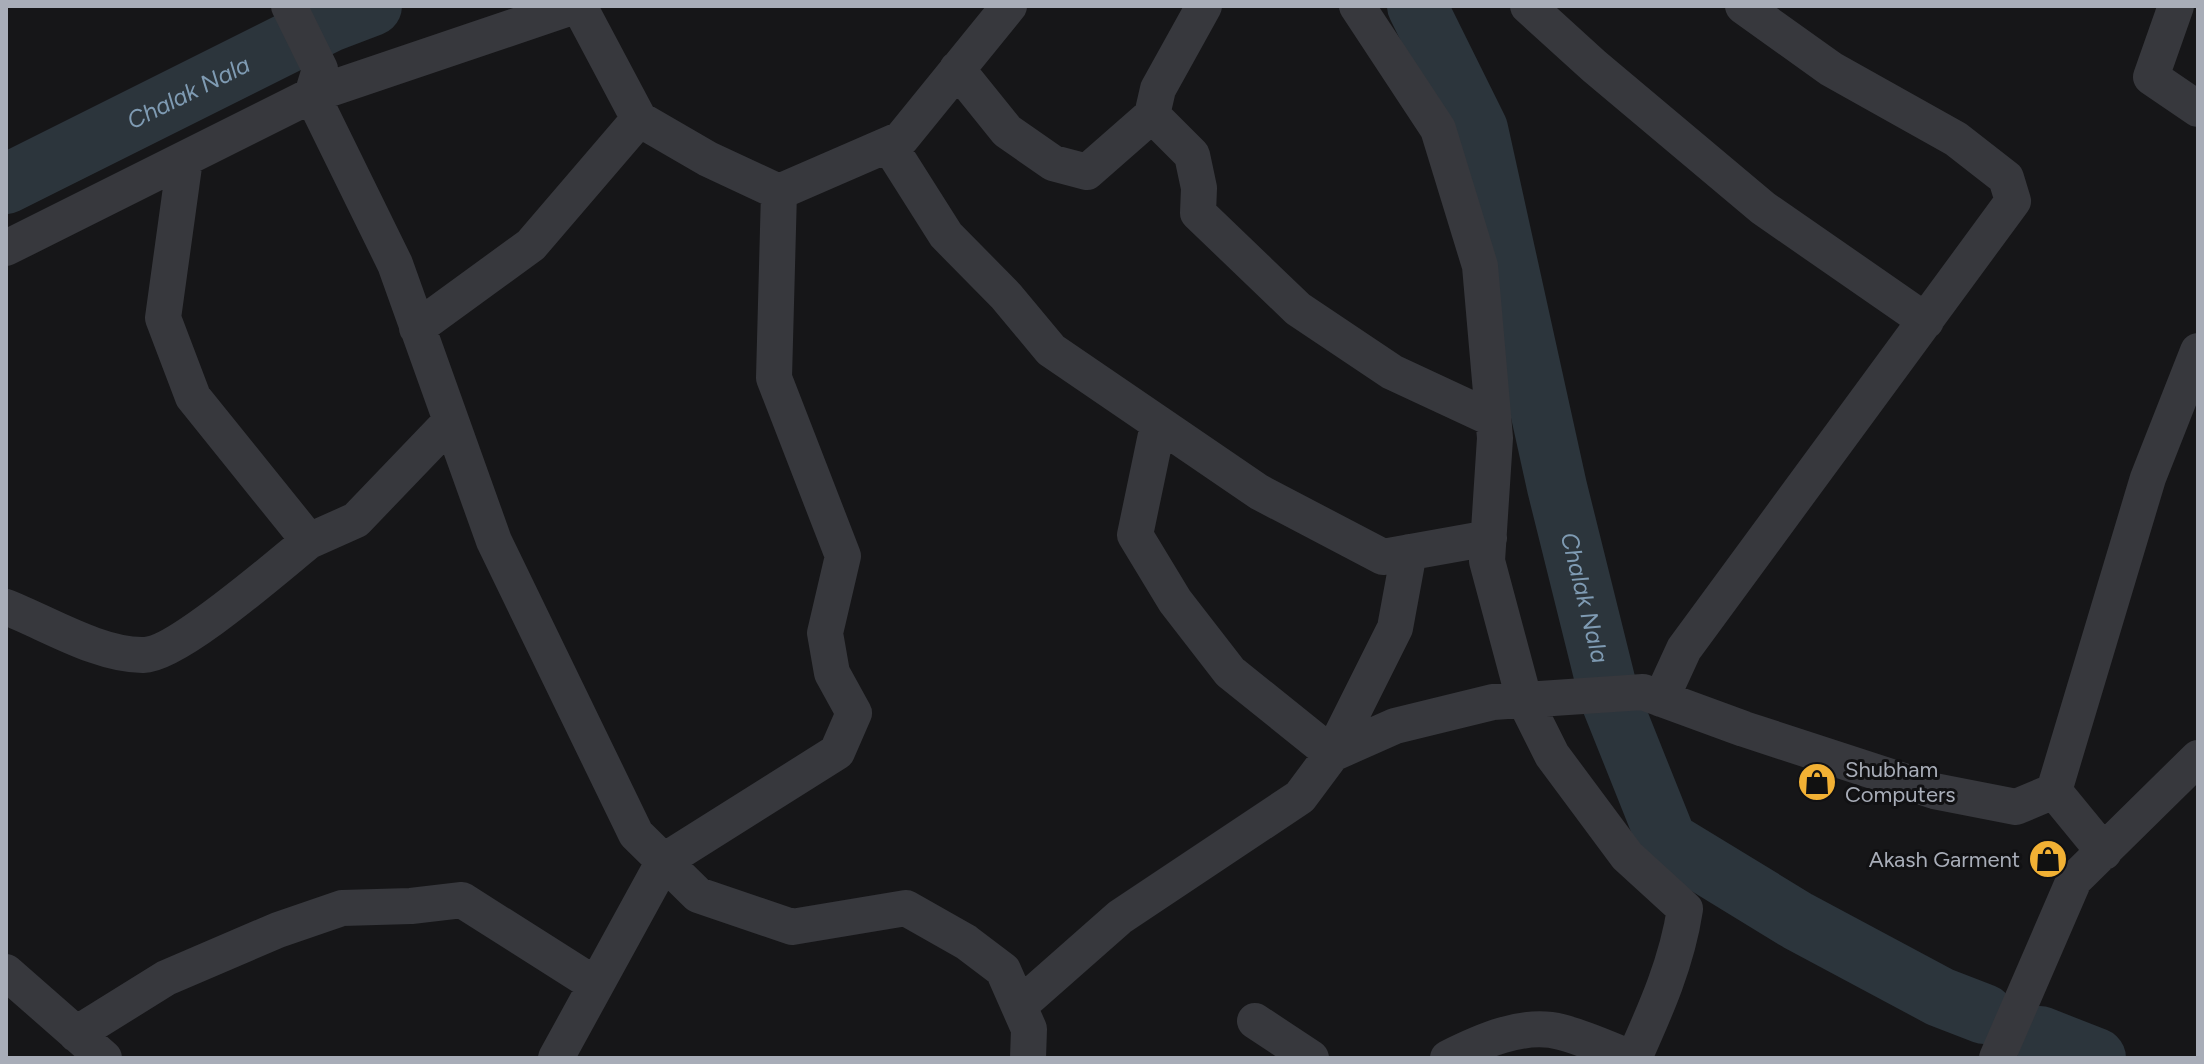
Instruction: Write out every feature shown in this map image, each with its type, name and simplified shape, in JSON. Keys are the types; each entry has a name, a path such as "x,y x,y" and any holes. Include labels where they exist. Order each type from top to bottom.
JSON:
{"street":[{"path":"289,6 316,82 395,264 494,541 636,834 698,895 792,927 906,908 966,942 1003,970 1029,1029 1028,1058"},
{"path":"6,248 185,159 316,82 577,6 639,119 708,159 779,192 901,139 1009,6"},
{"path":"957,69 1007,131 1053,163 1087,172 1152,115 1158,89 1204,6"},
{"path":"1357,6 1438,129 1480,266 1495,438 1487,561 1524,699 1552,755 1627,856 1685,909 1679,945 1659,1003 1632,1058 1558,1031 1520,1031 1487,1039 1448,1058"},
{"path":"1528,6 1594,66 1763,208 1926,321"},
{"path":"1652,695 2013,201 2006,178 1956,139 1831,69 1743,6"},
{"path":"2176,6 2151,77 2198,109"},
{"path":"1152,115 1192,155 1199,188 1198,213 1298,309 1392,372 1493,419"},
{"path":"417,328 531,245 639,119"},
{"path":"889,145 946,235 1006,296 1051,350 1259,492 1383,557 1489,538"},
{"path":"185,159 163,318 193,397 309,541"},
{"path":"556,1058 664,861 837,752 854,713 832,673 825,633 843,556 774,378 779,192"},
{"path":"2054,791 2148,478 2198,351"},
{"path":"6,607 103,648 146,656 195,632 309,541 356,520 451,421"},
{"path":"1158,425 1135,535 1175,601 1230,672 1332,754"},
{"path":"1019,1006 1120,917 1300,797 1332,754 1395,628 1409,552"},
{"path":"1332,754 1395,726 1493,702 1652,695 1744,729 1934,791 2016,807 2054,791"},
{"path":"1997,1058 2074,880 2198,758"},
{"path":"2054,791 2104,852"},
{"path":"76,1034 166,978 278,930 342,908 411,906 462,900 596,985"},
{"path":"6,972 104,1058"},
{"path":"1255,1021 1311,1058"}],"waterway":[{"name":"Chalak Nala","path":"6,184 330,22 372,6"},
{"name":"Chalak Nala","path":"1417,6 1478,129 1557,487 1609,696 1667,841 1798,921 1940,997 1984,1014"},
{"name":"Chalak Nala","path":"2040,1036 2096,1058"}],"place":[{"name":"Shubham Computers","path":"1817,782"},
{"name":"Akash Garment","path":"2048,859"}]}
